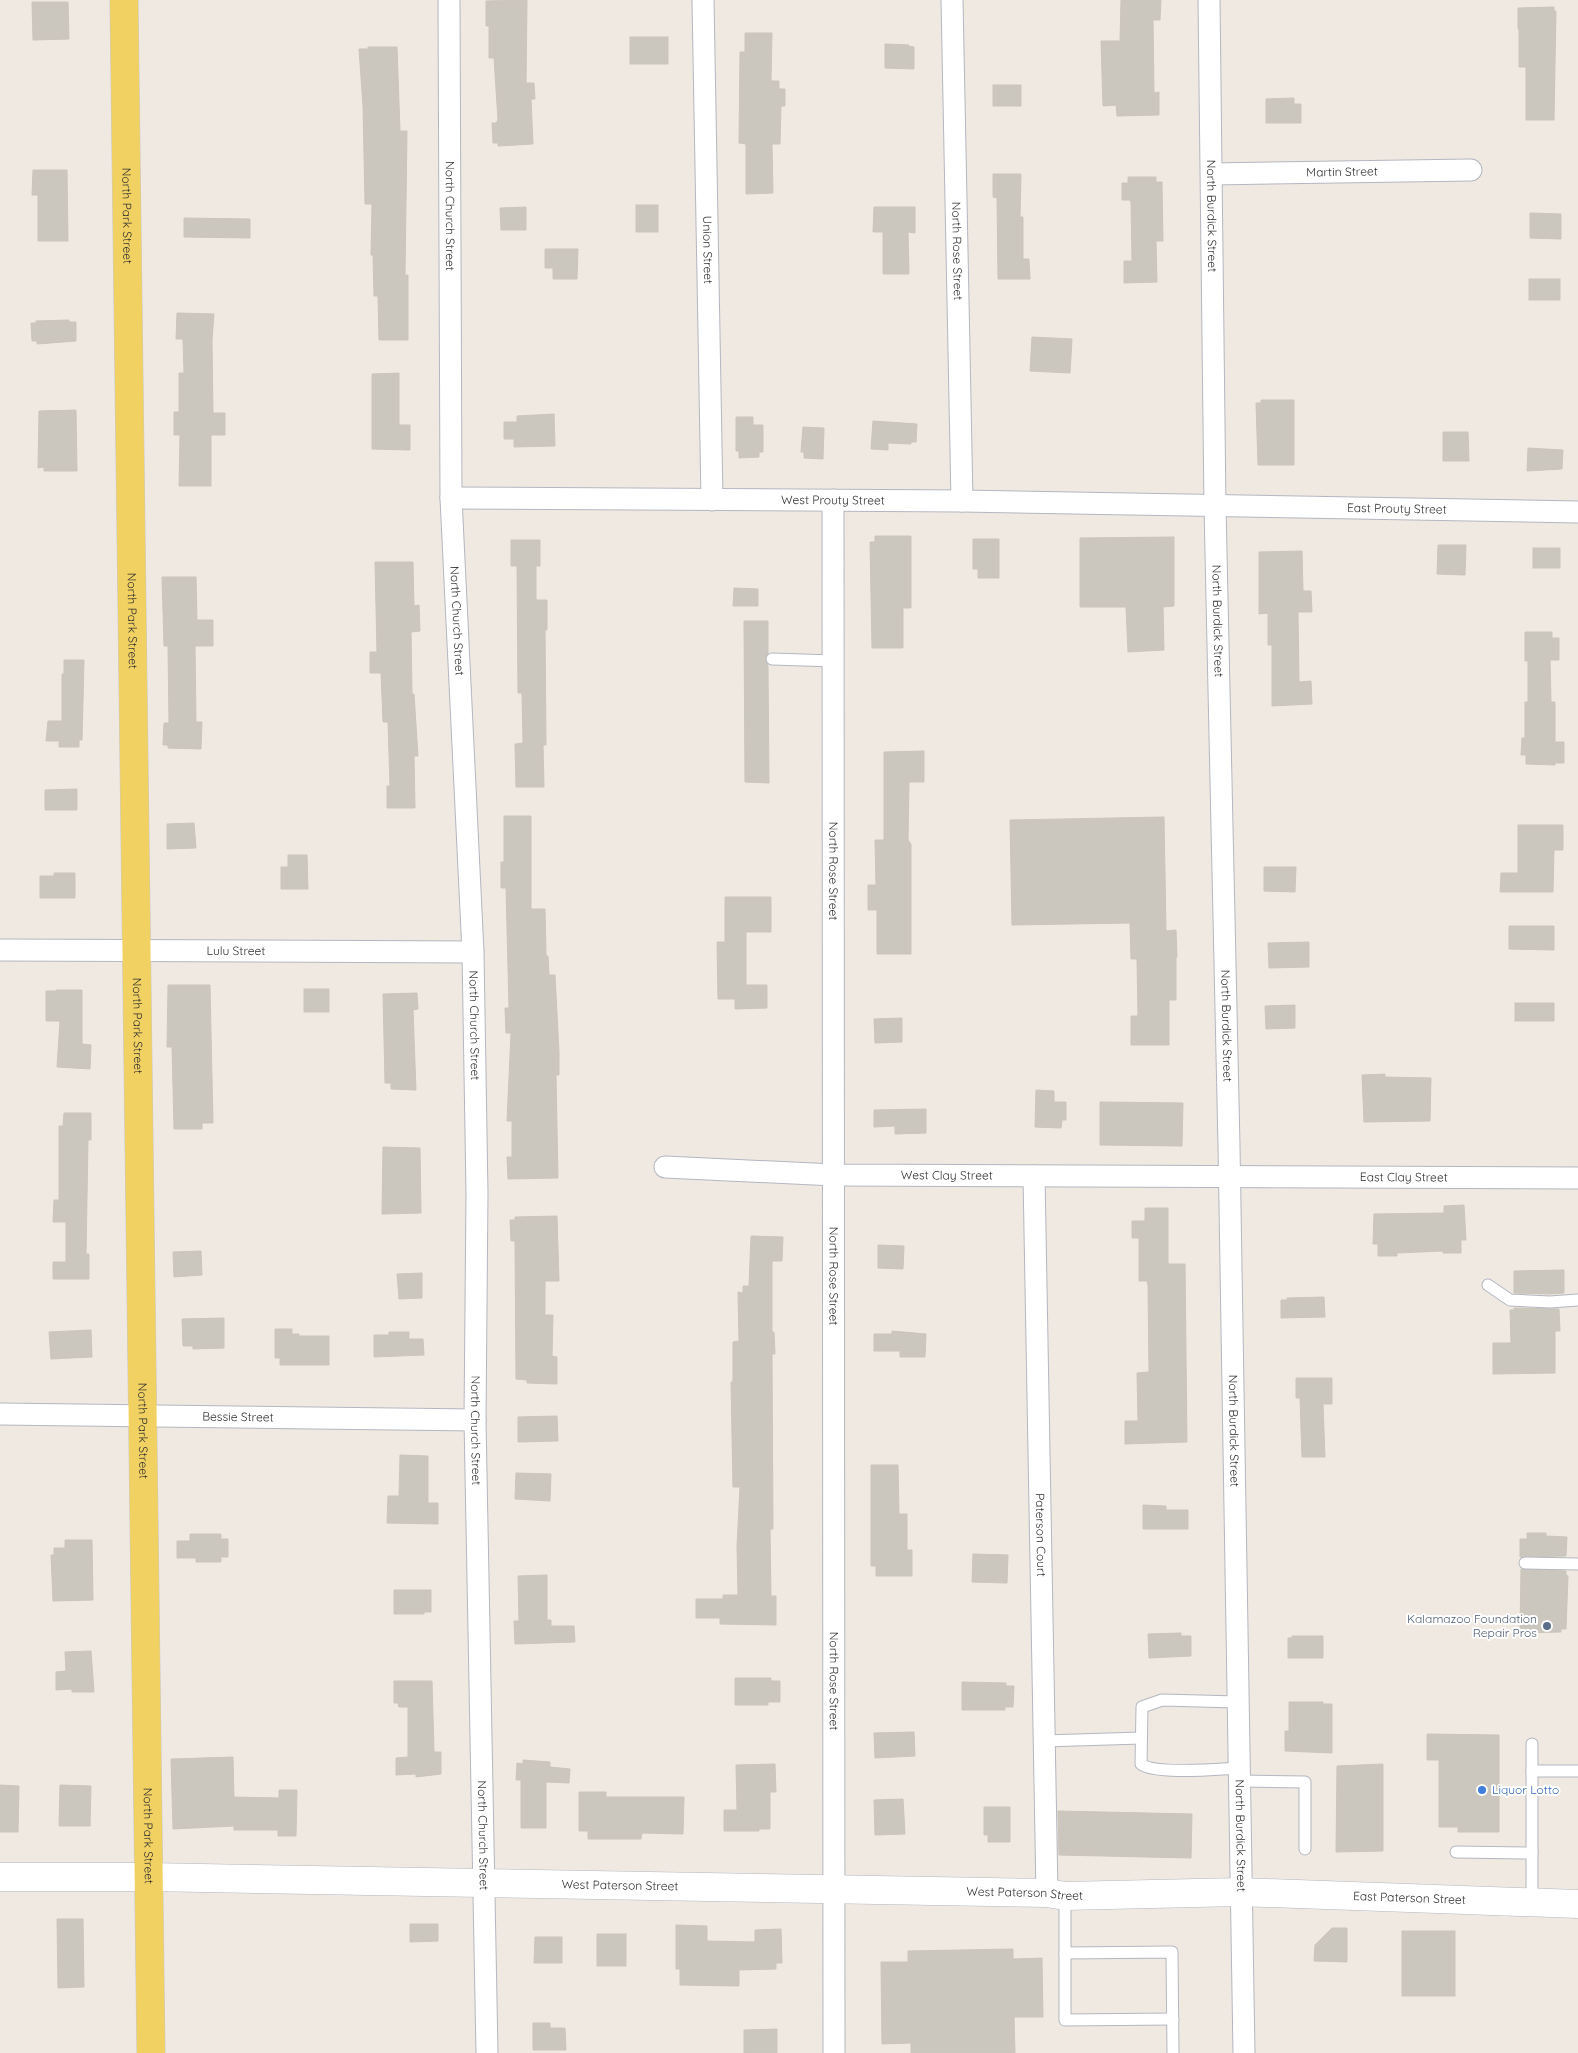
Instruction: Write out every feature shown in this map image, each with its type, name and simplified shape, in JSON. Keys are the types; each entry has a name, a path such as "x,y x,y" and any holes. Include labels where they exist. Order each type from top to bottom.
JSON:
{"main road":[{"name":"North Park Street","path":"124,0 151,2053"}],"street":[{"name":"North Church Street","path":"449,0 452,498 473,952 477,1193 475,1420 488,2053"},
{"name":"Union Street","path":"703,0 712,500"},
{"name":"North Rose Street","path":"952,0 962,501"},
{"name":"North Burdick Street","path":"1209,0 1215,507 1230,1176 1244,2053"},
{"name":"Martin Street","path":"1212,174 1471,170"},
{"name":"West Prouty Street","path":"452,498 962,501 1215,507"},
{"name":"North Rose Street","path":"834,500 834,2053"},
{"name":"East Prouty Street","path":"1215,507 1578,512"},
{"name":"Lulu Street","path":"0,950 473,952"},
{"name":"West Clay Street","path":"665,1167 834,1174 1230,1176"},
{"name":"Paterson Court","path":"1034,1176 1044,1741 1056,1894"},
{"name":"East Clay Street","path":"1230,1176 1578,1178"},
{"name":"Bessie Street","path":"0,1414 475,1420"},
{"name":"West Paterson Street","path":"0,1877 484,1883 1056,1894 1240,1892"},
{"name":"East Paterson Street","path":"1240,1892 1578,1904"}],"lane":[{"path":"772,659 834,661"},
{"path":"1488,1284 1510,1300 1550,1302 1578,1300"},
{"path":"1524,1564 1578,1564"},
{"path":"1238,1702 1162,1700 1142,1707 1141,1764 1145,1767 1162,1770 1239,1774 1305,1782 1305,1849"},
{"path":"1044,1741 1141,1738"},
{"path":"1532,1744 1532,1902"},
{"path":"1532,1771 1578,1771"},
{"path":"1456,1852 1532,1853"},
{"path":"1056,1894 1066,1954 1066,2020 1173,2019"},
{"path":"1066,1954 1172,1952 1173,2053"}],"building":[{"path":"527,0 526,83 534,83 535,99 531,99 533,144 498,146 498,143 493,143 492,123 496,123 498,120 494,58 489,58 489,26 486,26 486,1"},
{"path":"1121,0 1161,0 1160,20 1153,20 1154,93 1159,92 1159,115 1117,116 1116,105 1103,106 1101,41 1120,41"},
{"path":"32,2 68,2 69,39 33,40"},
{"path":"1554,7 1554,11 1556,11 1554,120 1526,120 1526,67 1519,67 1518,8"},
{"path":"745,33 772,33 771,81 779,81 779,89 785,89 785,106 781,106 780,144 772,144 773,193 746,194 746,144 739,143 740,52 745,52"},
{"path":"630,37 668,37 668,64 630,64"},
{"path":"885,44 914,47 914,69 885,68"},
{"path":"368,47 397,47 400,131 407,131 405,275 408,275 408,340 379,340 378,296 374,296 373,255 371,255 372,204 365,204 363,106 359,49 368,49"},
{"path":"993,85 1021,85 1021,106 993,106"},
{"path":"1294,98 1294,104 1301,104 1301,123 1266,123 1266,99"},
{"path":"33,170 67,170 68,241 38,241 38,195 32,195"},
{"path":"993,174 1021,174 1020,217 1023,217 1023,259 1029,259 1030,279 998,279 997,198 993,197"},
{"path":"1128,177 1156,177 1156,182 1162,182 1163,241 1156,241 1157,282 1124,283 1124,261 1132,261 1131,202 1130,200 1122,200 1122,183 1128,183"},
{"path":"636,205 658,205 658,232 636,232"},
{"path":"526,207 526,230 501,230 500,208"},
{"path":"874,207 915,207 915,233 908,232 909,274 883,274 883,232 873,232"},
{"path":"1530,213 1561,214 1561,239 1530,238"},
{"path":"184,218 250,219 250,238 184,237"},
{"path":"545,249 578,249 577,279 553,279 553,268 545,268"},
{"path":"1529,279 1560,279 1560,300 1529,300"},
{"path":"177,313 214,314 212,340 213,413 225,413 225,435 211,435 211,486 179,486 180,435 174,435 174,412 179,412 179,373 184,373 183,339 176,339"},
{"path":"69,320 69,322 76,322 76,341 37,344 37,341 32,341 31,323 36,323 36,321"},
{"path":"1032,337 1072,339 1070,373 1030,371"},
{"path":"399,373 399,425 410,425 410,450 372,449 372,374"},
{"path":"1261,400 1294,400 1294,465 1258,465 1256,403 1261,403"},
{"path":"76,410 77,471 44,471 44,467 38,468 39,411"},
{"path":"554,414 555,446 514,447 514,439 504,439 504,422 517,422 517,416"},
{"path":"736,417 753,417 753,425 763,425 763,452 759,452 759,457 739,458 739,451 736,451"},
{"path":"873,421 917,424 916,442 911,442 911,444 888,443 888,450 871,449"},
{"path":"803,427 824,428 823,459 804,458 804,452 801,452"},
{"path":"1443,432 1468,432 1469,461 1443,461"},
{"path":"1528,448 1563,450 1562,469 1527,471"},
{"path":"875,536 911,536 911,608 903,608 903,648 872,648 870,542 875,542"},
{"path":"1174,537 1174,606 1163,607 1164,650 1128,652 1126,607 1080,607 1080,538"},
{"path":"973,539 999,539 999,578 978,578 978,569 973,569"},
{"path":"511,540 540,540 540,566 536,566 536,600 547,600 547,630 545,630 546,745 543,745 544,787 516,787 515,744 523,743 522,693 518,693 517,566 511,566"},
{"path":"1438,545 1466,545 1465,575 1437,574"},
{"path":"1533,548 1560,548 1560,568 1533,568"},
{"path":"1302,551 1303,591 1311,591 1312,612 1298,612 1299,682 1311,681 1312,704 1272,706 1272,645 1268,645 1268,613 1259,614 1259,552"},
{"path":"375,562 413,562 414,606 419,605 420,631 411,632 412,694 414,694 418,756 414,756 415,808 387,808 387,786 390,786 388,722 383,722 381,673 370,673 370,652 377,652"},
{"path":"162,577 196,577 197,620 213,620 213,646 195,646 196,722 202,722 201,749 168,748 168,745 163,745 164,723 169,723 168,646 164,646"},
{"path":"734,588 758,589 758,606 733,606"},
{"path":"744,621 768,621 768,653 765,659 768,666 769,783 745,782"},
{"path":"1525,632 1552,632 1552,638 1559,638 1559,660 1550,660 1551,702 1555,702 1555,742 1564,742 1564,763 1555,763 1555,765 1526,764 1526,755 1521,755 1522,738 1525,738 1525,702 1528,702 1528,661 1525,661"},
{"path":"64,660 84,660 82,740 79,740 79,747 59,747 59,741 46,741 48,721 62,721 62,674 64,674"},
{"path":"924,751 924,782 909,782 908,840 911,844 911,954 877,954 877,910 868,910 868,885 876,885 875,840 884,840 884,752"},
{"path":"77,789 77,810 45,810 45,790"},
{"path":"504,816 531,816 531,909 545,909 546,956 548,956 549,975 555,975 559,1052 559,1075 556,1075 558,1178 508,1179 507,1157 512,1157 512,1121 507,1121 511,1033 506,1033 505,1008 509,1008 506,888 501,888 501,862 504,862"},
{"path":"1164,817 1166,931 1176,930 1176,1000 1169,1000 1169,1045 1131,1045 1131,1016 1138,1016 1137,959 1131,959 1130,923 1012,925 1010,820"},
{"path":"194,823 196,848 167,849 167,824"},
{"path":"1518,825 1563,825 1563,850 1554,850 1553,892 1500,892 1501,873 1518,873"},
{"path":"288,855 307,855 308,889 281,889 281,867 288,867"},
{"path":"1264,867 1296,867 1295,892 1264,891"},
{"path":"54,873 75,873 75,898 40,898 40,876 54,876"},
{"path":"725,897 771,897 771,932 746,932 746,985 767,985 767,1008 735,1009 735,999 718,999 717,942 725,942"},
{"path":"1509,926 1554,926 1554,950 1509,949"},
{"path":"1309,942 1309,967 1269,968 1268,943"},
{"path":"168,985 210,985 213,1123 202,1123 202,1129 174,1129 172,1047 167,1047"},
{"path":"304,989 329,989 329,1012 304,1012"},
{"path":"82,990 82,1044 91,1045 90,1069 57,1067 60,1021 46,1021 46,991"},
{"path":"417,993 418,1009 413,1010 416,1090 391,1089 391,1083 385,1083 383,994"},
{"path":"1515,1003 1554,1003 1554,1021 1515,1021"},
{"path":"1295,1005 1295,1028 1266,1029 1265,1006"},
{"path":"902,1018 902,1042 875,1043 874,1019"},
{"path":"1385,1074 1385,1077 1431,1078 1430,1121 1364,1122 1362,1075"},
{"path":"1036,1090 1054,1091 1054,1102 1066,1102 1066,1120 1062,1120 1061,1128 1035,1127"},
{"path":"1100,1102 1183,1103 1182,1146 1100,1145"},
{"path":"926,1109 926,1133 895,1134 895,1126 874,1127 874,1110"},
{"path":"64,1113 91,1113 91,1140 88,1140 86,1254 89,1254 89,1279 53,1279 53,1262 66,1262 66,1222 53,1222 54,1200 59,1200 59,1126 63,1126"},
{"path":"383,1147 420,1148 421,1213 382,1214"},
{"path":"1464,1205 1466,1240 1461,1240 1461,1253 1443,1253 1443,1251 1397,1253 1397,1256 1378,1256 1378,1244 1373,1244 1374,1214 1444,1213 1444,1206"},
{"path":"1145,1208 1168,1208 1168,1264 1185,1264 1187,1442 1125,1444 1125,1421 1138,1421 1137,1373 1149,1372 1148,1285 1147,1281 1139,1281 1139,1238 1132,1238 1132,1221 1145,1221"},
{"path":"557,1216 559,1281 545,1281 545,1315 553,1315 552,1356 557,1357 557,1384 527,1383 527,1380 516,1379 515,1241 511,1241 510,1220 515,1220 515,1217"},
{"path":"751,1236 783,1237 782,1261 772,1261 772,1332 774,1332 775,1354 772,1354 773,1529 770,1529 771,1596 776,1596 776,1625 720,1624 720,1618 696,1618 696,1599 723,1599 723,1595 738,1595 737,1546 740,1487 733,1487 731,1382 733,1382 733,1342 739,1341 738,1292 743,1293 743,1286 749,1286"},
{"path":"878,1245 904,1246 903,1269 878,1268"},
{"path":"201,1251 202,1275 174,1277 173,1252"},
{"path":"1564,1270 1564,1293 1514,1293 1514,1271"},
{"path":"422,1273 422,1298 399,1299 397,1274"},
{"path":"1324,1297 1325,1317 1281,1318 1281,1300 1287,1300 1287,1298"},
{"path":"1514,1308 1559,1309 1560,1331 1555,1331 1555,1373 1493,1374 1493,1343 1511,1343 1510,1310 1514,1310"},
{"path":"224,1318 224,1348 193,1349 193,1346 183,1346 182,1319"},
{"path":"275,1329 292,1329 292,1334 299,1334 299,1336 329,1336 329,1365 280,1365 280,1358 275,1358"},
{"path":"91,1330 92,1357 51,1359 49,1332"},
{"path":"892,1331 926,1334 925,1357 900,1357 900,1351 874,1351 874,1334 892,1334"},
{"path":"389,1332 409,1332 409,1339 423,1339 424,1355 374,1357 374,1335 389,1335"},
{"path":"1296,1378 1332,1378 1332,1404 1323,1404 1325,1457 1302,1457 1300,1398 1296,1398"},
{"path":"557,1416 558,1441 518,1442 518,1417"},
{"path":"400,1455 428,1456 428,1503 438,1503 438,1524 387,1523 388,1496 399,1496"},
{"path":"871,1465 898,1465 899,1514 907,1514 907,1550 912,1550 912,1576 876,1576 876,1566 871,1566"},
{"path":"516,1473 551,1474 550,1501 515,1499"},
{"path":"1143,1505 1166,1506 1166,1510 1188,1510 1188,1529 1143,1529"},
{"path":"1527,1533 1546,1533 1546,1536 1567,1537 1566,1556 1520,1557 1520,1539 1527,1539"},
{"path":"190,1534 221,1534 221,1539 228,1539 228,1557 221,1557 221,1562 196,1562 196,1558 177,1558 177,1541 190,1541"},
{"path":"65,1540 92,1540 93,1600 53,1601 51,1555 54,1555 54,1548 65,1548"},
{"path":"973,1554 1008,1555 1007,1583 972,1582"},
{"path":"1521,1569 1566,1571 1568,1576 1566,1629 1561,1629 1561,1632 1520,1633"},
{"path":"547,1575 547,1620 551,1620 551,1626 574,1626 575,1642 515,1644 514,1621 519,1621 518,1576"},
{"path":"394,1590 431,1590 431,1612 424,1612 424,1614 394,1614"},
{"path":"1181,1633 1181,1636 1191,1636 1191,1656 1149,1658 1148,1634"},
{"path":"1292,1636 1323,1636 1323,1658 1288,1658 1288,1638 1292,1638"},
{"path":"91,1651 94,1692 72,1692 72,1689 56,1690 56,1672 66,1671 65,1652"},
{"path":"735,1678 771,1678 771,1681 780,1681 780,1702 768,1702 768,1705 735,1705"},
{"path":"394,1681 432,1681 434,1752 441,1752 441,1774 416,1777 416,1774 396,1775 396,1758 408,1757 408,1707 399,1707 398,1703 394,1703"},
{"path":"962,1682 1006,1683 1006,1686 1014,1686 1013,1707 1005,1707 1005,1710 962,1710"},
{"path":"1289,1702 1323,1702 1323,1704 1332,1704 1332,1753 1285,1751 1285,1731 1289,1731"},
{"path":"914,1732 915,1756 875,1758 874,1733"},
{"path":"1427,1734 1499,1735 1499,1832 1458,1832 1458,1827 1439,1827 1439,1760 1427,1760"},
{"path":"233,1757 234,1797 279,1798 279,1790 297,1790 296,1836 278,1836 278,1830 234,1830 234,1826 173,1829 171,1759"},
{"path":"523,1760 550,1762 550,1767 570,1769 569,1783 546,1782 546,1828 521,1828 521,1780 516,1780 517,1763 523,1764"},
{"path":"775,1764 776,1792 770,1792 770,1829 759,1829 759,1831 724,1831 724,1810 737,1810 736,1765"},
{"path":"1383,1764 1383,1851 1336,1852 1337,1766"},
{"path":"0,1785 19,1786 18,1832 0,1832"},
{"path":"60,1785 91,1786 90,1826 59,1826"},
{"path":"579,1792 606,1792 606,1797 684,1797 683,1834 642,1833 641,1839 588,1839 588,1831 579,1831"},
{"path":"903,1799 905,1834 875,1835 874,1800"},
{"path":"984,1807 1010,1807 1010,1842 988,1842 988,1835 984,1835"},
{"path":"1058,1811 1192,1814 1191,1858 1059,1855"},
{"path":"57,1919 83,1919 84,1987 58,1988"},
{"path":"410,1924 438,1924 438,1941 410,1942"},
{"path":"676,1925 707,1926 707,1941 755,1942 755,1930 781,1929 782,1963 776,1963 776,1969 739,1970 739,1986 680,1985 680,1969 676,1969"},
{"path":"1332,1928 1347,1928 1347,1962 1314,1961 1315,1945"},
{"path":"1402,1931 1455,1931 1455,1996 1402,1996"},
{"path":"597,1934 626,1934 626,1966 597,1966"},
{"path":"535,1937 562,1937 562,1963 534,1963"},
{"path":"1013,1949 1013,1959 1042,1958 1043,2017 1014,2017 1015,2053 911,2053 911,2043 882,2044 881,1962 908,1962 908,1951"},
{"path":"533,2023 550,2023 550,2028 565,2028 566,2050 533,2050"},
{"path":"777,2029 777,2053 744,2053 744,2030"}],"place":[{"name":"Kalamazoo Foundation Repair Pros","path":"1547,1626"},
{"name":"Liquor Lotto","path":"1482,1790"}]}
